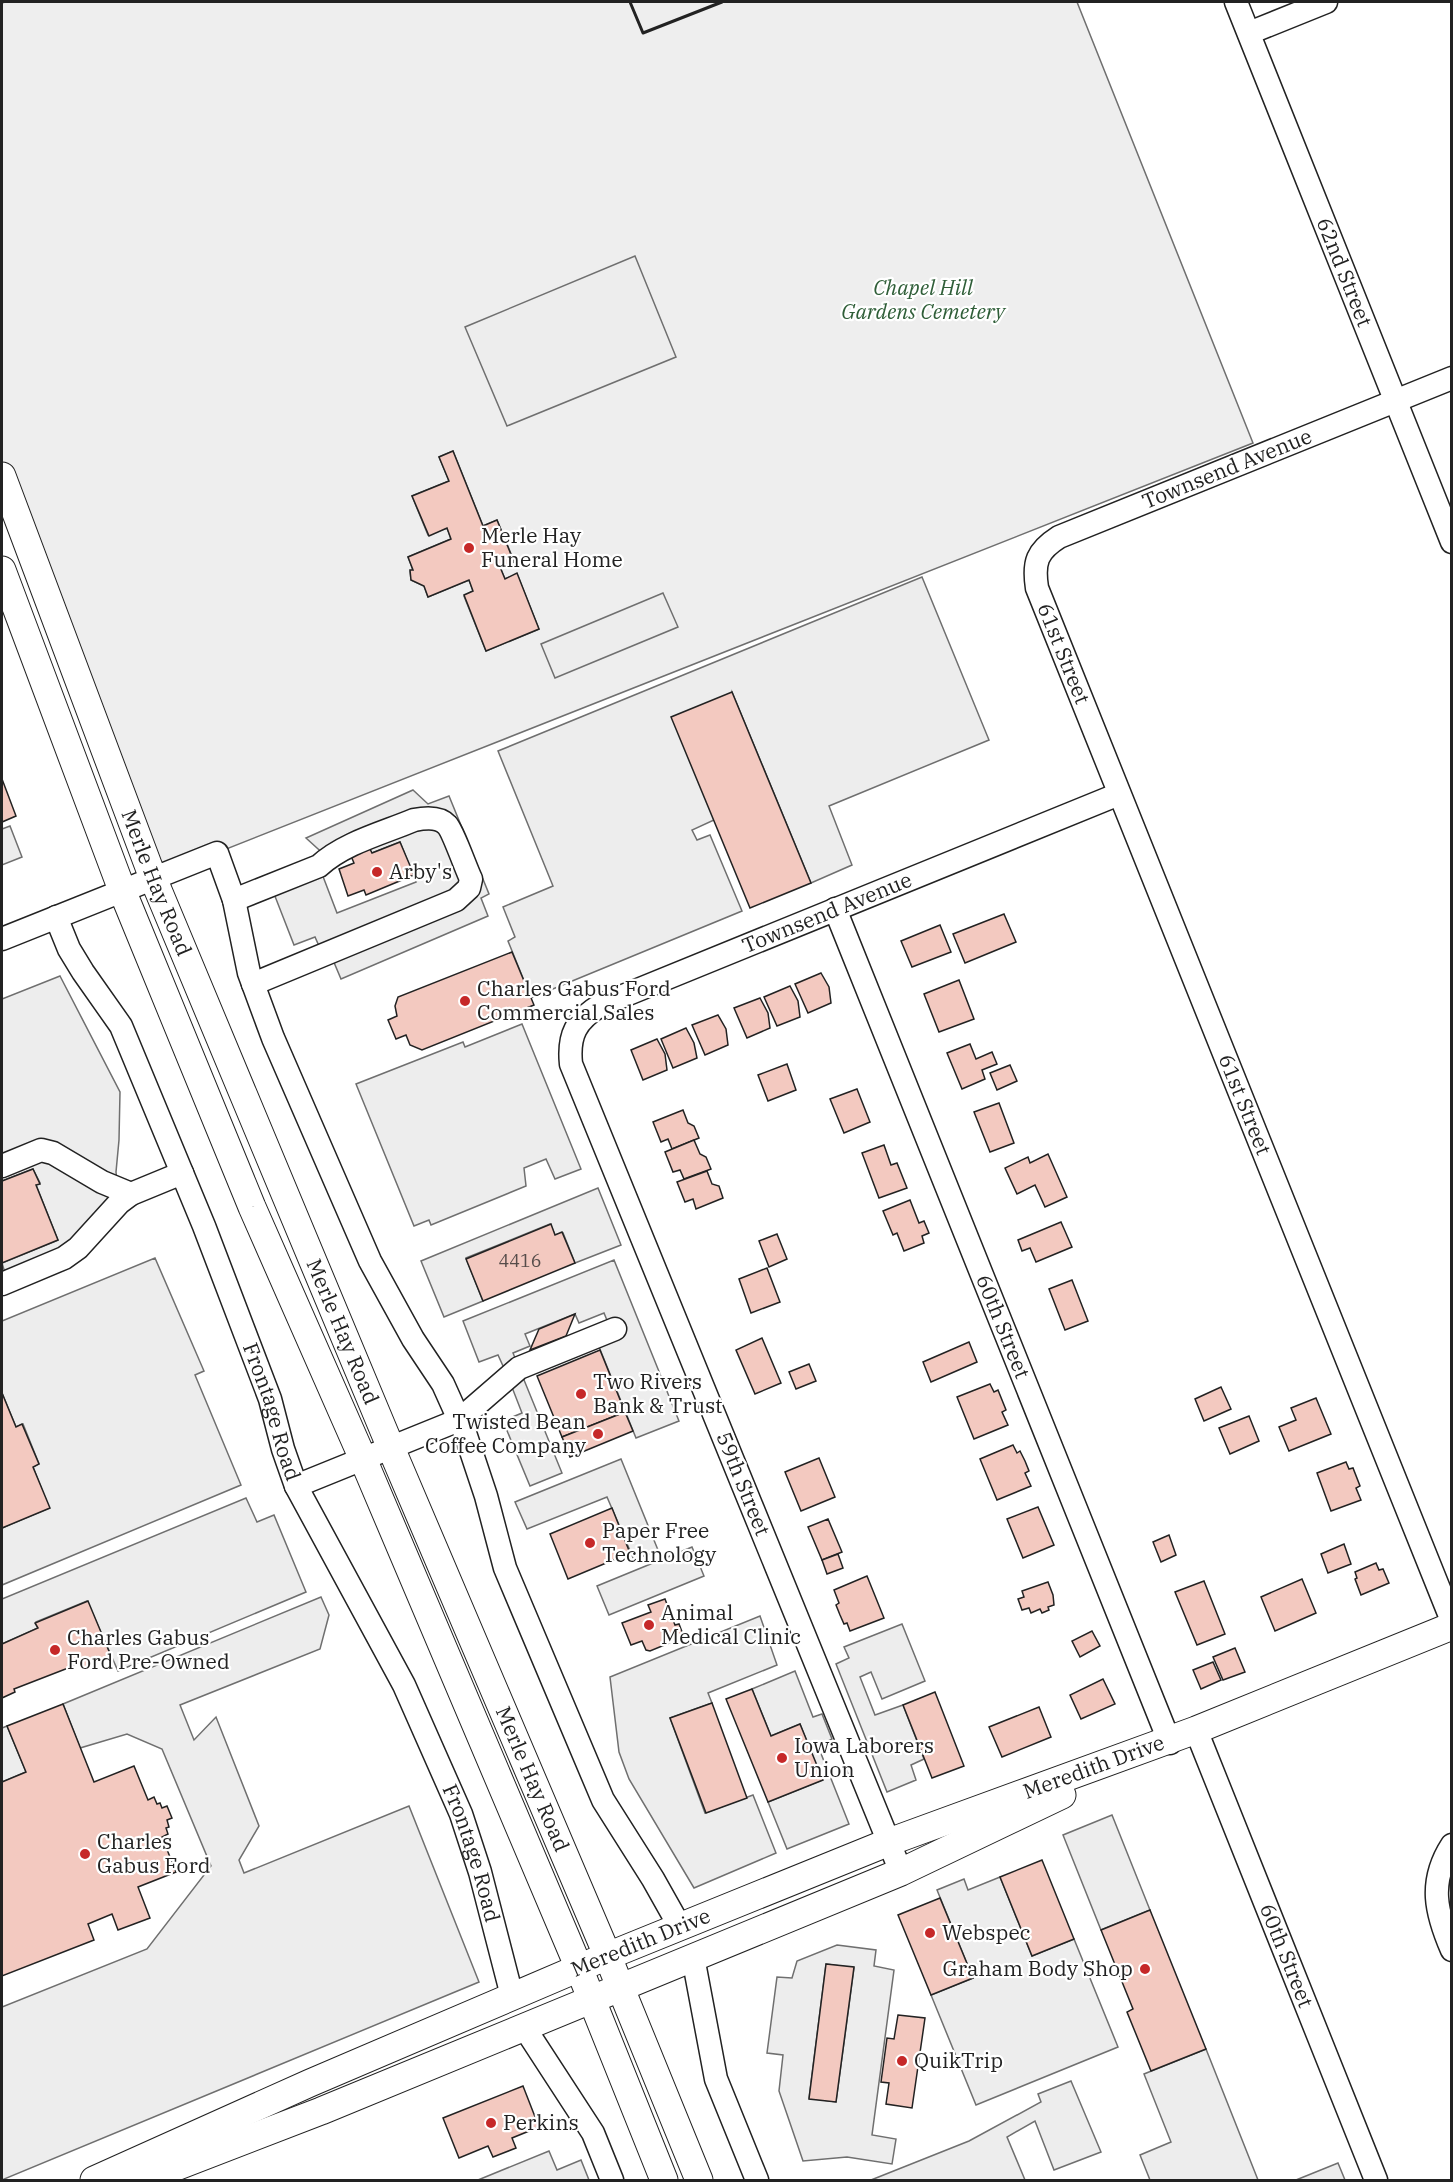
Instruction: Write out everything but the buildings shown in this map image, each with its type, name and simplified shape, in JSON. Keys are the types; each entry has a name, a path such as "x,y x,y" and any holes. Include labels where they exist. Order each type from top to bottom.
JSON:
{"main road":[{"name":"Merle Hay Road","path":"2,476 139,884 252,1207 363,1459 579,1968 664,2181"},
{"name":"Merle Hay Road","path":"2,570 139,884 391,1448 608,1956 699,2181"},
{"name":"Meredith Drive","path":"142,2181 321,2111 901,1872 1170,1741 1452,1626"},
{"name":"Meredith Drive","path":"94,2181 310,2083 608,1956 889,1842 1170,1741"}],"street":[{"name":"62nd Street","path":"1236,2 1452,542"},
{"path":"1249,33 1326,2"},
{"name":"Townsend Avenue","path":"1037,588 1034,571 1037,559 1046,545 1059,537 1452,378"},
{"name":"61st Street","path":"1037,588 1452,1621"},
{"name":"Townsend Avenue","path":"571,1064 570,1049 574,1029 587,1013 601,1005 1119,794"},
{"path":"234,900 319,866 347,847 414,820 425,818 436,819 447,824 471,879 469,888 456,900 253,984"},
{"path":"2,939 217,853 234,900 253,984 273,1038 370,1261 413,1340 443,1384 459,1420 486,1496 505,1568 603,1800 680,1927"},
{"name":"60th Street","path":"835,909 1170,1741"},
{"name":"Frontage Road","path":"56,917 69,949 121,1026 204,1226 270,1399 283,1449 297,1486 404,1685 461,1814 480,1872 512,1996"},
{"name":"59th Street","path":"571,1064 901,1872"},
{"path":"2,1166 41,1150 53,1153 102,1182 131,1194"},
{"path":"2,1284 64,1258 78,1248 118,1203 131,1194 182,1173"},
{"path":"297,1486 459,1420 519,1368 615,1329"},
{"name":"60th Street","path":"1196,1730 1376,2181"},
{"path":"1452,1845 1445,1855 1438,1876 1436,1896 1439,1917 1452,1950"},
{"path":"693,1958 716,2079 757,2181"},
{"path":"524,2027 593,2133 612,2181"}],"green space":[{"name":"Chapel Hill Gardens Cemetery","path":"1077,2 1253,443 153,878 2,476 2,3","holes":["453,451 483,526 497,520 514,561 500,567 505,579 517,574 539,629 486,651 464,596 473,591 469,580 428,597 424,586 411,580 410,571 413,570 408,557 451,539 447,528 428,535 412,496 449,481 439,457"]}],"shaded area":[{"path":"635,256 676,357 507,426 465,327"},
{"path":"922,577 989,740 829,806 852,865 811,883 732,692 714,820 692,830 697,840 710,835 742,911 531,998 508,941 515,937 503,907 553,886 498,751"},
{"path":"663,593 678,627 555,678 541,644"},
{"path":"413,790 428,804 449,796 489,894 481,898 488,916 341,979 330,953 323,955 315,937 294,945 271,886 319,866 337,913 416,882 400,842 372,853 328,858 306,838"},
{"path":"10,826 22,857 2,865 2,829"},
{"path":"60,976 120,1092 116,1172 118,1192 78,1248 5,1273 2,1263 58,1240 36,1185 40,1183 33,1169 2,1181 2,999"},
{"path":"522,1024 581,1169 555,1179 546,1159 524,1168 526,1186 431,1225 429,1220 414,1226 356,1084 463,1042 465,1047"},
{"path":"598,1188 621,1245 575,1263 563,1233 555,1235 550,1224 466,1258 483,1301 444,1317 421,1261"},
{"path":"155,1258 204,1371 195,1375 241,1485 2,1585 2,1528 49,1508 33,1467 39,1464 23,1424 16,1427 2,1393 2,1321"},
{"path":"614,1260 679,1421 636,1438 595,1337 611,1330 604,1313 579,1323 575,1314 525,1334 530,1346 513,1353 562,1473 530,1486 503,1421 522,1413 508,1377 498,1355 479,1362 463,1321"},
{"path":"621,1459 658,1550 634,1560 607,1497 527,1529 515,1502"},
{"path":"246,1498 257,1522 274,1515 306,1592 118,1671 87,1601 36,1622 38,1628 2,1644 2,1599"},
{"path":"692,1547 704,1576 609,1615 597,1586"},
{"path":"321,1597 329,1615 320,1649 180,1705 194,1740 216,1717 259,1826 239,1860 244,1873 409,1806 479,1982 2,2180 2,2007 147,1949 211,1866 162,1749 127,1734 80,1748 63,1704"},
{"path":"760,1616 777,1665 708,1693 712,1703 670,1718 705,1813 753,1795 776,1853 694,1888 629,1779 619,1752 610,1677"},
{"path":"902,1624 925,1681 882,1699 871,1672 860,1677 875,1715 903,1705 924,1759 911,1765 916,1780 887,1792 836,1664 849,1658 844,1647"},
{"path":"795,1671 813,1717 822,1714 832,1739 818,1746 849,1824 787,1849 768,1802 822,1780 800,1724 771,1736 752,1689"},
{"path":"7,1726 26,1772 2,1782 2,1728"},
{"path":"1112,1815 1150,1910 1101,1930 1063,1835"},
{"path":"1000,1877 1032,1956 1074,1939 1118,2047 976,2105 931,1995 973,1978 937,1890 964,1879 968,1890"},
{"path":"837,1945 876,1950 874,1966 894,1970 872,2135 896,2139 892,2164 847,2157 803,2161 779,2091 783,2055 767,2053 777,1977 792,1978 797,1961","holes":["826,1964 854,1968 836,2102 809,2098"]},
{"path":"1206,2049 1258,2180 1150,2180 1140,2155 1171,2142 1144,2074"},
{"path":"1071,2081 1101,2152 1054,2170 1035,2121 1007,2137 1025,2180 871,2180 969,2141 1041,2102 1038,2094"},
{"path":"549,2151 557,2170 581,2160 589,2180 478,2180"},
{"path":"1338,2163 1345,2180 1296,2180"}],"wall":[{"path":"630,2 643,33 722,2"}],"place":[{"name":"Merle Hay Funeral Home","path":"469,548"},
{"name":"Arby's","path":"377,872"},
{"name":"Charles Gabus Ford Commercial Sales","path":"465,1001"},
{"name":"Two Rivers Bank & Trust","path":"581,1394"},
{"name":"Twisted Bean Coffee Company","path":"598,1434"},
{"name":"Paper Free Technology","path":"590,1543"},
{"name":"Animal Medical Clinic","path":"649,1625"},
{"name":"Charles Gabus Ford Pre-Owned","path":"55,1650"},
{"name":"Iowa Laborers Union","path":"782,1758"},
{"name":"Charles Gabus Ford","path":"85,1854"},
{"name":"Webspec","path":"930,1933"},
{"name":"Graham Body Shop","path":"1145,1969"},
{"name":"QuikTrip","path":"902,2061"},
{"name":"Perkins","path":"491,2123"}]}
